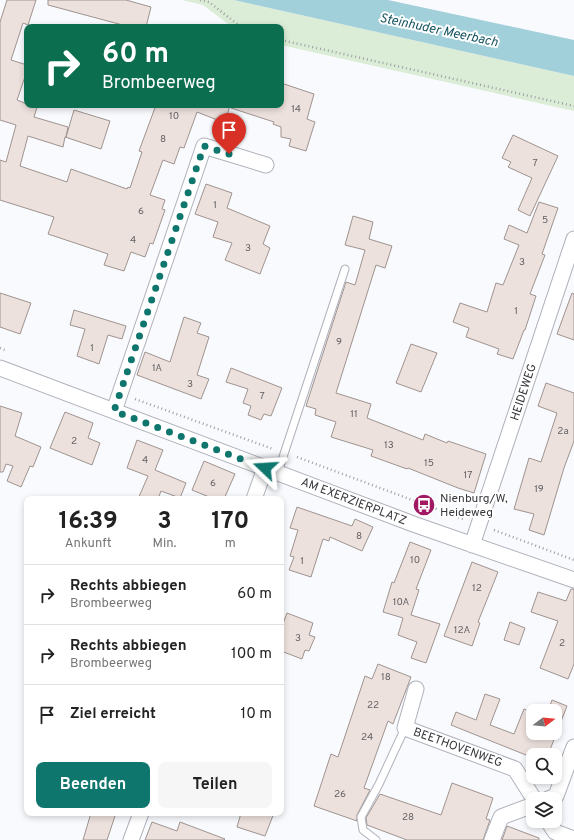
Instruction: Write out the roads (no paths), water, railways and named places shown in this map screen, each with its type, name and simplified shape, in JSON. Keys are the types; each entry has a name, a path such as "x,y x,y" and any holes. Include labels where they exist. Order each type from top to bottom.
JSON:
{"street":[{"path":"114,411 204,146 266,165"},
{"name":"HEIDEWEG","path":"472,545 574,239"},
{"name":"AM EXERZIERPLATZ","path":"0,368 472,545 574,580"},
{"path":"256,496 272,470"},
{"name":"BEETHOVENWEG","path":"416,689 405,728 515,769 530,792"},
{"path":"557,792 574,746"},
{"path":"492,840 501,817 526,808"},
{"path":"131,840 140,816"},
{"path":"552,828 555,832 574,839"}],"lane":[{"path":"272,470 345,268"},
{"path":"376,840 363,830 361,817 379,784 405,728"}],"water":[{"name":"Steinhuder Meerbach","path":"234,0 388,0 574,40 574,76"}],"place":[{"name":"Nienburg/W, Heideweg","path":"424,505"}]}
